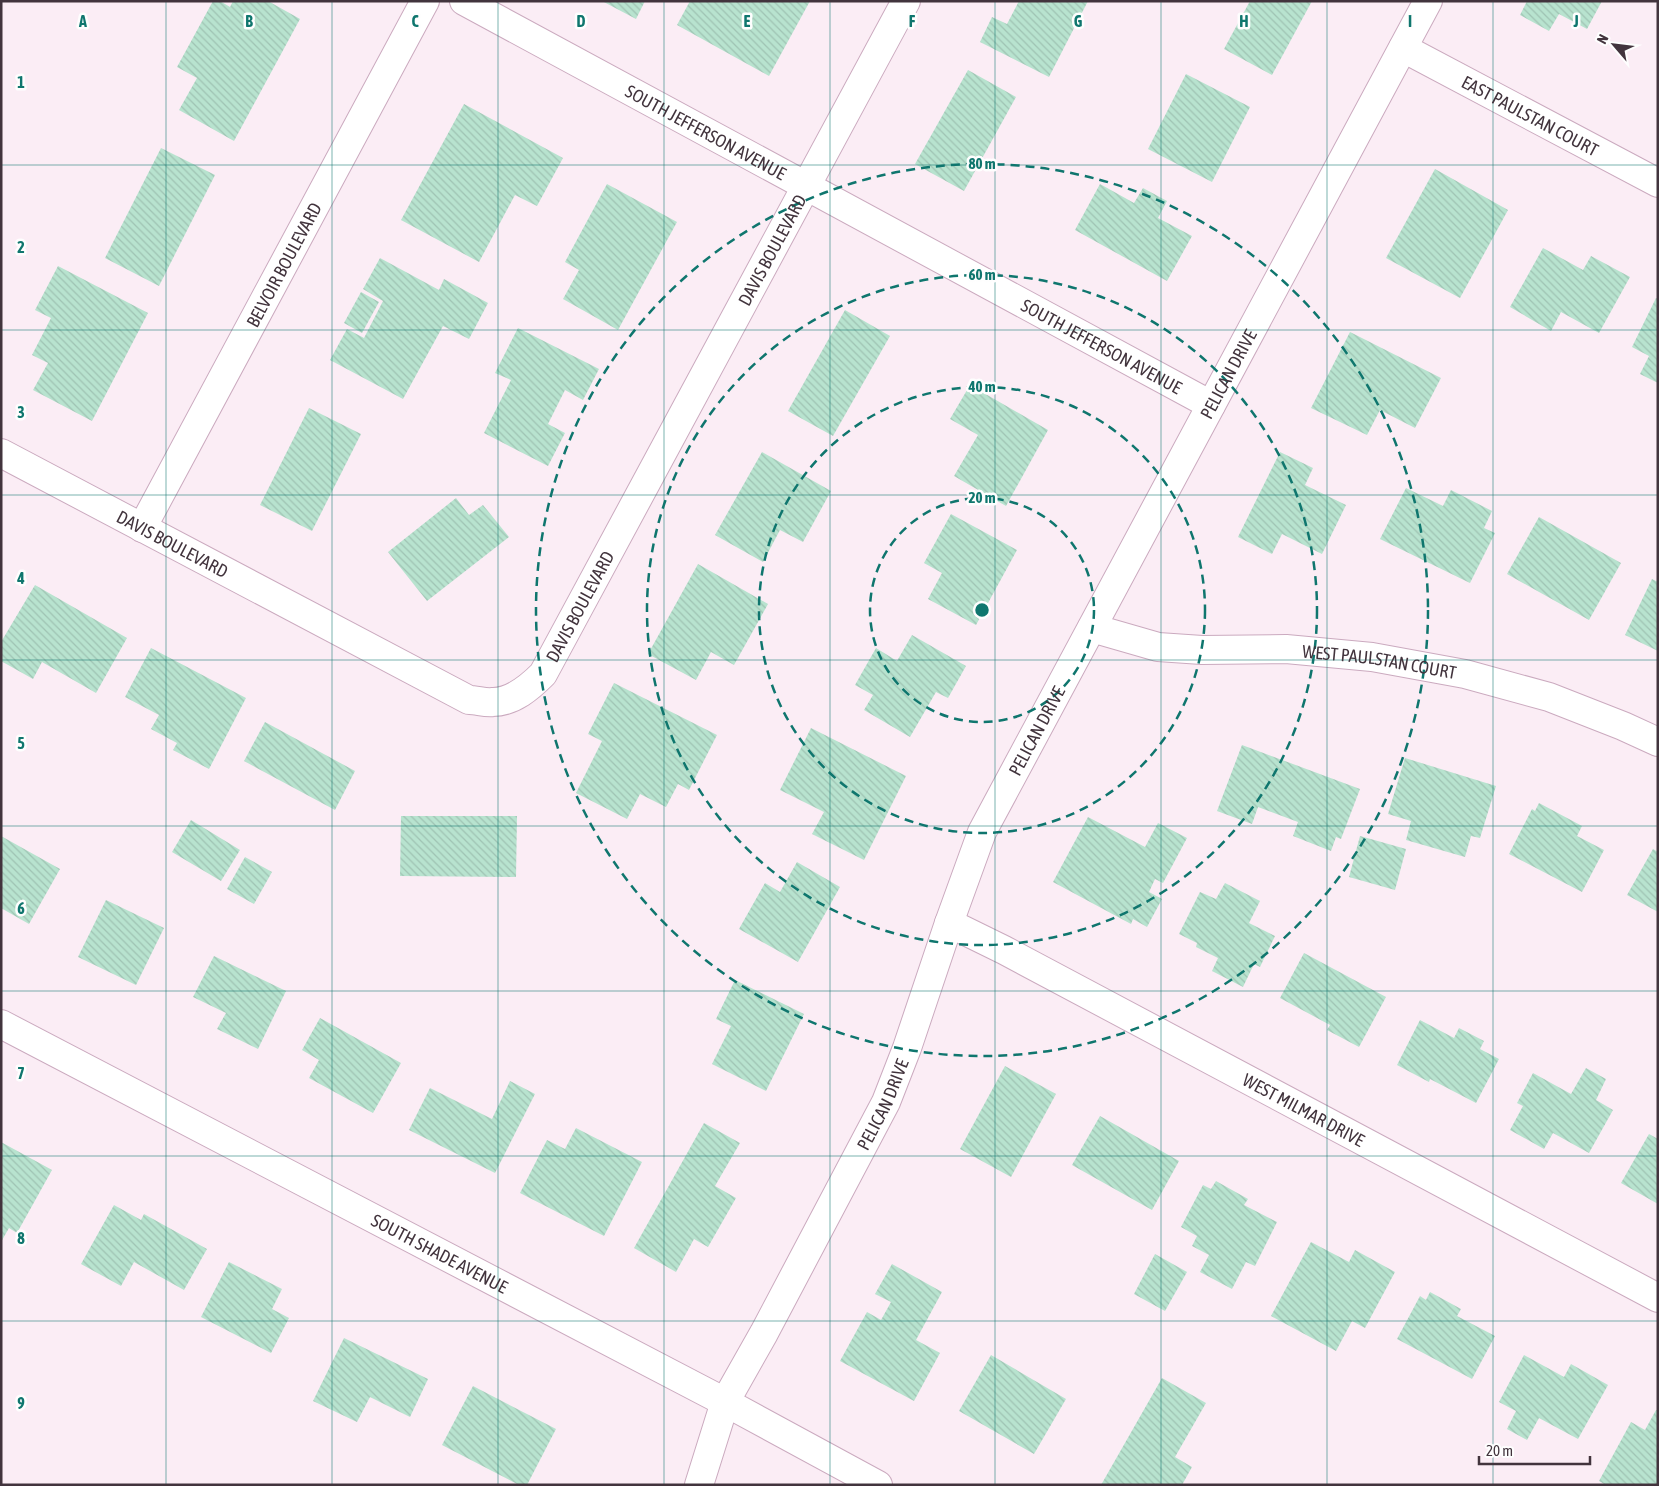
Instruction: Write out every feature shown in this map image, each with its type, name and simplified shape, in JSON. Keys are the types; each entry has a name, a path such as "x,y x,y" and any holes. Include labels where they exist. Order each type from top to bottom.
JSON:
{"street":[{"name":"BELVOIR BOULEVARD","path":"142,528 424,1"},
{"name":"SOUTH JEFFERSON AVENUE","path":"464,1 1211,405"},
{"name":"DAVIS BOULEVARD","path":"1,453 469,700 503,701 529,689 543,674 906,1"},
{"name":"PELICAN DRIVE","path":"699,1485 725,1402 764,1333 886,1102 907,1048 982,832 1428,1"},
{"name":"EAST PAULSTAN COURT","path":"1403,48 1658,183"},
{"name":"WEST PAULSTAN COURT","path":"1092,628 1158,647 1202,650 1286,649 1372,657 1465,674 1548,697 1623,726 1658,742"},
{"name":"WEST MILMAR DRIVE","path":"949,923 1004,950 1658,1298"},
{"name":"SOUTH SHADE AVENUE","path":"1,1024 725,1402 878,1485"}],"building":[{"path":"213,1 220,1 230,7 233,1 268,1 300,19 234,141 179,110 197,78 177,67"},
{"path":"602,1 645,1 636,19"},
{"path":"690,1 810,1 769,76 677,25"},
{"path":"1019,1 1088,1 1049,77 980,42 992,17 1007,24"},
{"path":"1250,1 1312,1 1272,75 1224,49"},
{"path":"1527,1 1602,1 1587,29 1559,14 1549,31 1520,15"},
{"path":"968,70 1016,97 964,191 915,164"},
{"path":"1186,74 1250,107 1212,182 1148,149"},
{"path":"464,104 563,158 537,206 515,195 479,262 401,220"},
{"path":"161,148 215,175 159,286 105,258"},
{"path":"1435,169 1508,210 1460,298 1386,258"},
{"path":"607,184 677,222 618,330 563,299 579,270 565,262"},
{"path":"1100,184 1134,203 1143,188 1167,201 1158,218 1192,236 1167,281 1075,230"},
{"path":"1543,248 1583,270 1591,256 1630,277 1599,333 1561,312 1551,331 1510,307"},
{"path":"380,258 439,290 444,279 488,303 469,339 443,326 403,399 330,360 347,329 364,338 383,301 363,289"},
{"path":"58,266 148,313 92,421 33,390 48,363 32,355 51,318 35,310"},
{"path":"361,292 379,302 362,333 344,323"},
{"path":"1656,298 1658,299 1658,383 1640,374 1649,356 1632,347"},
{"path":"845,310 890,336 833,436 788,411"},
{"path":"518,328 599,369 583,400 565,390 548,424 565,433 548,466 484,433 511,380 495,373"},
{"path":"1350,332 1441,378 1415,428 1380,410 1367,435 1311,408"},
{"path":"970,385 1048,430 1006,506 954,476 978,435 950,419"},
{"path":"309,408 361,434 312,531 260,505"},
{"path":"762,452 831,491 803,542 780,530 763,562 715,535"},
{"path":"1280,452 1313,468 1305,485 1346,505 1322,554 1282,534 1272,554 1238,537"},
{"path":"1406,488 1443,506 1451,490 1492,511 1484,528 1495,533 1470,583 1380,539"},
{"path":"456,498 469,515 483,505 509,537 427,601 388,552"},
{"path":"951,514 1017,550 976,625 928,599 942,573 924,563"},
{"path":"1539,517 1621,563 1589,620 1507,574"},
{"path":"698,564 768,604 734,665 711,652 696,680 648,654"},
{"path":"1652,579 1658,582 1658,651 1625,635"},
{"path":"35,585 127,638 96,693 42,662 33,679 1,661 1,642"},
{"path":"912,635 966,666 948,698 936,692 910,737 864,710 873,695 855,685 876,648 897,661"},
{"path":"151,648 246,698 209,769 173,750 177,743 151,729 159,715 125,697"},
{"path":"614,683 717,735 689,790 678,784 666,807 640,794 627,819 576,793 602,741 588,734"},
{"path":"265,722 355,771 335,810 244,761"},
{"path":"811,728 906,776 864,860 812,834 824,812 780,790"},
{"path":"1242,745 1360,789 1341,839 1336,837 1331,851 1293,836 1298,822 1258,807 1252,824 1217,811"},
{"path":"1405,758 1496,786 1480,838 1471,836 1465,857 1406,840 1411,821 1388,814"},
{"path":"1539,803 1582,826 1577,836 1604,850 1582,892 1509,854 1532,809 1535,811"},
{"path":"401,816 517,816 516,877 400,876"},
{"path":"1088,817 1145,847 1158,823 1187,838 1163,883 1155,879 1149,892 1162,899 1147,927 1133,919 1131,924 1053,882"},
{"path":"191,820 240,850 221,881 172,852"},
{"path":"1,836 60,869 29,924 1,908"},
{"path":"1360,836 1406,849 1395,890 1349,877"},
{"path":"1653,849 1658,852 1658,912 1627,895"},
{"path":"245,857 272,872 254,904 227,889"},
{"path":"797,862 840,887 798,962 739,929 765,883 780,892"},
{"path":"1225,883 1260,901 1249,923 1275,936 1260,967 1254,964 1243,987 1212,971 1218,958 1196,947 1197,943 1179,934 1200,892 1216,899"},
{"path":"106,900 164,928 136,985 78,957"},
{"path":"1304,953 1386,997 1359,1047 1327,1030 1330,1025 1280,998"},
{"path":"214,956 286,991 258,1049 217,1029 226,1013 193,997"},
{"path":"735,980 804,1014 766,1091 712,1064 731,1026 716,1019"},
{"path":"320,1018 401,1063 373,1113 309,1078 319,1060 302,1050"},
{"path":"1420,1020 1454,1038 1459,1028 1484,1041 1480,1049 1499,1059 1476,1103 1430,1079 1429,1082 1397,1065"},
{"path":"1005,1066 1056,1094 1011,1177 960,1149"},
{"path":"1586,1068 1606,1079 1596,1100 1613,1110 1589,1153 1553,1133 1544,1149 1510,1130 1523,1106 1517,1103 1533,1073 1571,1094"},
{"path":"510,1081 535,1094 495,1173 409,1130 430,1088 492,1119"},
{"path":"1100,1116 1179,1161 1152,1210 1072,1165"},
{"path":"704,1123 740,1143 715,1186 736,1198 708,1247 694,1239 676,1272 634,1248"},
{"path":"576,1128 642,1162 604,1236 520,1193 547,1140 565,1149"},
{"path":"1649,1134 1658,1139 1658,1204 1621,1183"},
{"path":"1,1142 52,1170 17,1233 9,1228 1,1242"},
{"path":"1216,1181 1248,1199 1244,1205 1277,1222 1255,1266 1246,1262 1232,1289 1200,1272 1209,1255 1192,1246 1197,1236 1181,1227 1203,1185 1211,1189"},
{"path":"114,1205 141,1220 144,1214 207,1249 184,1290 134,1262 121,1286 81,1264"},
{"path":"1311,1242 1349,1262 1355,1250 1395,1272 1365,1328 1352,1321 1336,1351 1271,1316"},
{"path":"1155,1254 1187,1272 1165,1311 1134,1294"},
{"path":"229,1262 282,1289 272,1309 289,1318 271,1353 201,1317"},
{"path":"892,1264 942,1292 916,1340 940,1353 914,1401 840,1361 867,1312 881,1320 891,1302 875,1294"},
{"path":"1430,1292 1461,1309 1457,1316 1495,1336 1472,1379 1397,1339 1420,1296 1426,1300"},
{"path":"344,1338 428,1379 410,1417 370,1397 357,1422 313,1401"},
{"path":"991,1355 1066,1399 1034,1454 959,1411"},
{"path":"1524,1355 1564,1377 1571,1364 1608,1385 1578,1439 1539,1418 1527,1440 1507,1429 1516,1411 1499,1402"},
{"path":"1162,1378 1206,1403 1175,1457 1192,1467 1182,1485 1101,1485"},
{"path":"473,1386 556,1429 527,1485 519,1485 442,1445"},
{"path":"1656,1410 1658,1410 1658,1485 1606,1485 1599,1481 1631,1422 1645,1430"}]}
